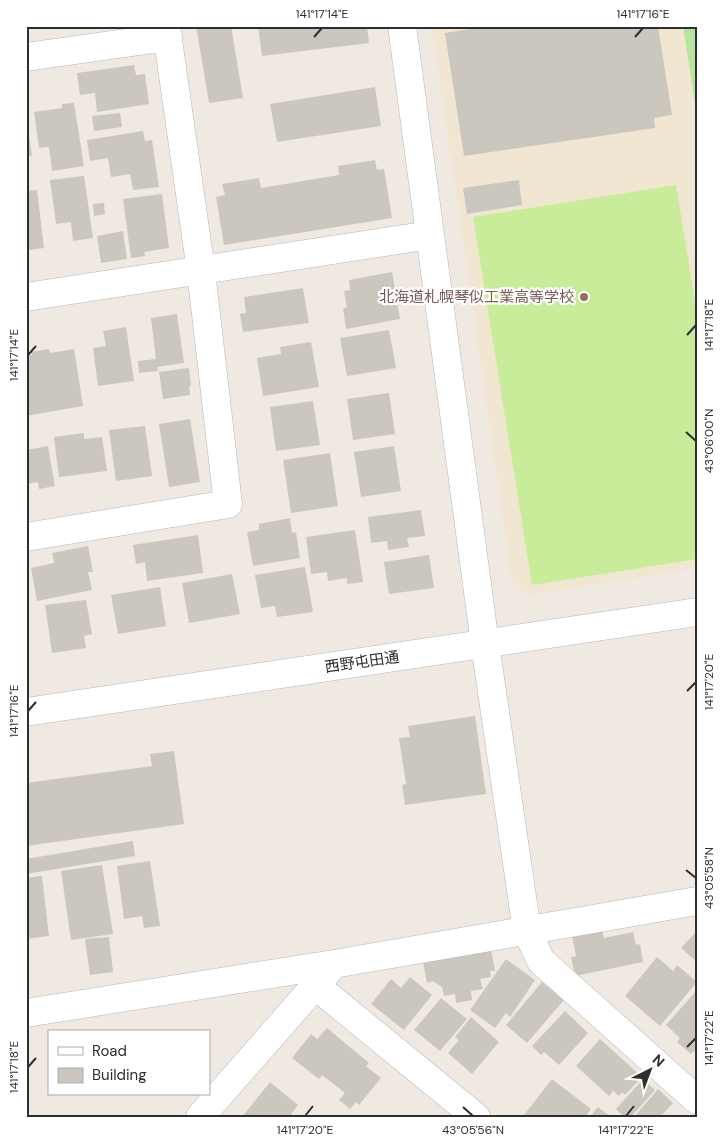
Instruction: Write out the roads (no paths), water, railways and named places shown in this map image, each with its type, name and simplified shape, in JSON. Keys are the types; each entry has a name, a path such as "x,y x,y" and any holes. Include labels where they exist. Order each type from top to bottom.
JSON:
{"street":[{"path":"402,26 485,644 527,931 542,961 697,1100"},
{"path":"26,58 167,31 201,271 228,504 26,537"},
{"path":"26,297 430,235"},
{"name":"西野屯田通","path":"26,712 697,612"},
{"path":"26,1013 334,964 697,901"},
{"path":"200,1117 334,964"},
{"path":"316,986 476,1117"}],"place":[{"name":"北海道札幌琴似工業高等学校","path":"584,297"}]}
